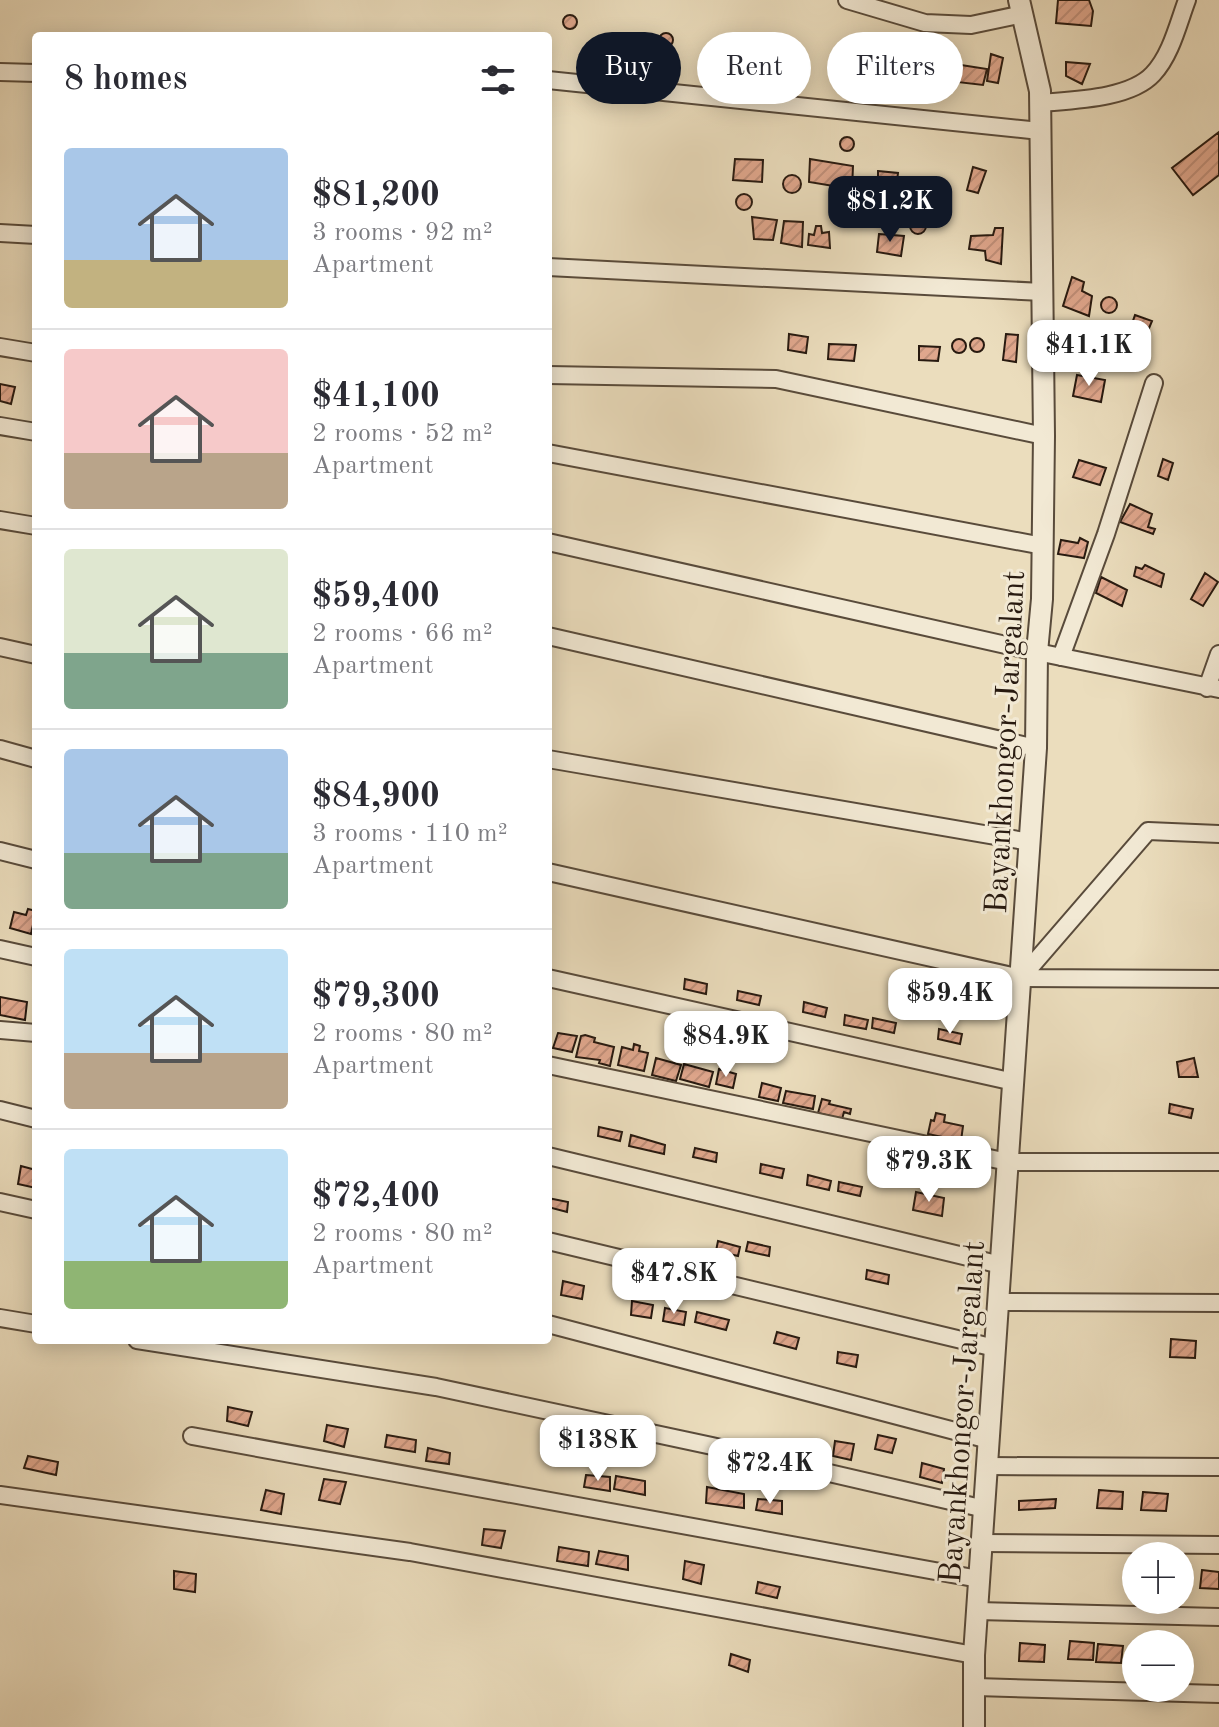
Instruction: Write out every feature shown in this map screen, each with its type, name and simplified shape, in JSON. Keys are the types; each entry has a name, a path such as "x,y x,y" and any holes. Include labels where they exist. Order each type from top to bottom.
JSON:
{"street":[{"path":"847,0 925,23 971,25 1021,7"},
{"path":"1040,103 1130,91 1153,75 1168,51 1187,0"},
{"name":"Bayankhongor-Jargalant","path":"974,1727 974,1655 1036,748 1043,546 1040,91 1021,7"},
{"path":"0,72 32,73"},
{"path":"552,80 1040,131"},
{"path":"0,233 32,235"},
{"path":"552,267 1043,292"},
{"path":"0,347 32,352"},
{"path":"552,375 776,379 1044,436"},
{"path":"1061,657 1102,547 1154,383"},
{"path":"0,426 32,431"},
{"path":"552,454 1043,546"},
{"path":"0,520 32,525"},
{"path":"552,543 1213,689 1219,654"},
{"path":"552,637 1036,748"},
{"path":"0,647 32,654"},
{"path":"0,749 32,758"},
{"path":"552,760 1030,842"},
{"path":"1021,978 1148,831 1219,834"},
{"path":"0,851 32,859"},
{"path":"552,873 1021,978 1219,979"},
{"path":"0,949 32,956"},
{"path":"552,979 1014,1082"},
{"path":"0,1030 32,1033"},
{"path":"552,1066 1008,1162 1219,1162"},
{"path":"0,1110 32,1118"},
{"path":"552,1157 1001,1265"},
{"path":"0,1202 32,1209"},
{"path":"552,1242 995,1348"},
{"path":"999,1302 1219,1303"},
{"path":"0,1318 32,1323"},
{"path":"552,1325 989,1440"},
{"path":"162,1344 436,1387 985,1509"},
{"path":"192,1436 979,1579"},
{"path":"987,1466 1219,1467"},
{"path":"0,1495 410,1552 974,1655"},
{"path":"983,1543 1219,1545"},
{"path":"977,1611 1219,1617"},
{"path":"976,1687 1219,1694"}],"building":[{"path":"1058,0 1089,0 1093,11 1091,26 1056,23"},
{"path":"570,15 577,22 570,29 563,22"},
{"path":"991,54 1003,58 998,83 987,81"},
{"path":"1066,62 1090,64 1082,84 1066,76"},
{"path":"963,65 987,69 983,85 963,83"},
{"path":"1219,132 1219,175 1193,195 1172,168"},
{"path":"847,137 854,144 847,151 840,144"},
{"path":"735,159 763,160 762,182 733,180"},
{"path":"810,159 853,166 852,189 809,182"},
{"path":"973,167 986,171 978,193 967,190"},
{"path":"878,171 898,173 896,189 878,187"},
{"path":"792,175 801,184 792,193 783,184"},
{"path":"744,194 750,196 750,208 744,210 738,208 736,202 738,196"},
{"path":"752,217 777,220 773,240 754,239"},
{"path":"918,218 926,226 918,234 910,226"},
{"path":"784,221 803,222 802,247 781,243"},
{"path":"816,226 821,226 822,233 829,232 830,248 808,245 809,234 814,235"},
{"path":"995,228 1003,228 1001,264 986,260 985,251 969,249 971,236 993,235"},
{"path":"879,234 904,236 901,256 877,252"},
{"path":"1072,277 1084,282 1082,291 1092,296 1089,316 1063,306"},
{"path":"1109,297 1115,299 1115,311 1109,313 1103,311 1101,305 1103,299"},
{"path":"1135,315 1152,321 1142,345 1127,338"},
{"path":"789,334 808,337 806,353 788,350"},
{"path":"1006,334 1018,335 1016,362 1003,360"},
{"path":"977,338 984,345 977,352 970,345"},
{"path":"959,339 966,346 959,353 952,346"},
{"path":"829,344 856,345 854,361 828,359"},
{"path":"1125,345 1142,349 1136,368 1121,363"},
{"path":"919,346 940,347 938,361 919,360"},
{"path":"1077,375 1105,380 1101,402 1073,396"},
{"path":"0,384 15,387 11,404 0,401"},
{"path":"1163,459 1173,463 1168,480 1158,476"},
{"path":"1079,460 1106,468 1100,485 1073,477"},
{"path":"1130,504 1152,514 1148,527 1155,529 1153,534 1120,522"},
{"path":"1080,538 1088,542 1084,558 1058,554 1061,540 1078,543"},
{"path":"1145,565 1164,574 1161,587 1134,576 1136,567 1142,569"},
{"path":"1205,573 1218,582 1203,606 1191,599"},
{"path":"1101,577 1127,590 1122,606 1096,593"},
{"path":"28,909 32,910 31,934 10,928 14,912 26,915"},
{"path":"685,979 707,984 706,994 684,989"},
{"path":"738,991 761,996 759,1005 737,1000"},
{"path":"0,997 27,1002 25,1020 0,1015"},
{"path":"804,1002 827,1008 825,1017 803,1012"},
{"path":"845,1015 868,1020 866,1029 844,1025"},
{"path":"873,1018 896,1023 894,1033 872,1028"},
{"path":"939,1029 962,1034 960,1044 938,1039"},
{"path":"558,1033 577,1036 572,1052 553,1048"},
{"path":"581,1036 595,1038 594,1042 614,1047 610,1066 599,1063 600,1060 576,1057"},
{"path":"634,1044 640,1046 639,1051 648,1053 644,1071 618,1065 622,1047 633,1050"},
{"path":"656,1058 681,1065 676,1081 652,1075"},
{"path":"1194,1058 1198,1077 1179,1077 1177,1062"},
{"path":"684,1064 713,1072 709,1087 680,1079"},
{"path":"719,1069 736,1074 733,1088 716,1084"},
{"path":"762,1083 781,1088 778,1101 759,1097"},
{"path":"786,1091 815,1096 813,1109 783,1103"},
{"path":"822,1099 830,1101 829,1104 851,1109 850,1114 844,1112 842,1119 818,1113"},
{"path":"1170,1104 1193,1109 1191,1118 1169,1113"},
{"path":"936,1113 945,1115 944,1122 963,1126 961,1141 928,1134"},
{"path":"599,1127 622,1132 620,1141 598,1136"},
{"path":"631,1135 665,1145 664,1154 629,1146"},
{"path":"695,1148 717,1153 716,1162 693,1157"},
{"path":"761,1164 784,1169 782,1178 760,1173"},
{"path":"21,1166 32,1169 32,1187 18,1184"},
{"path":"808,1175 831,1181 829,1190 807,1185"},
{"path":"839,1182 862,1187 860,1196 838,1191"},
{"path":"916,1192 944,1198 942,1216 913,1210"},
{"path":"552,1199 568,1202 567,1212 552,1208"},
{"path":"718,1241 740,1247 738,1256 716,1251"},
{"path":"748,1242 770,1247 769,1256 746,1251"},
{"path":"867,1270 889,1275 888,1284 866,1279"},
{"path":"563,1281 584,1286 582,1299 561,1295"},
{"path":"632,1301 653,1305 651,1318 631,1315"},
{"path":"665,1308 686,1312 684,1325 663,1321"},
{"path":"697,1312 729,1320 726,1330 695,1322"},
{"path":"777,1332 799,1338 796,1349 774,1343"},
{"path":"1171,1339 1196,1341 1195,1358 1170,1357"},
{"path":"838,1352 858,1355 856,1367 837,1363"},
{"path":"228,1407 252,1412 248,1426 227,1421"},
{"path":"327,1425 348,1429 344,1447 324,1441"},
{"path":"387,1435 416,1440 415,1452 385,1447"},
{"path":"878,1435 896,1439 892,1453 875,1449"},
{"path":"835,1441 854,1444 851,1460 833,1456"},
{"path":"428,1448 450,1453 449,1464 426,1461"},
{"path":"28,1456 58,1462 56,1475 24,1468"},
{"path":"922,1463 944,1469 942,1483 920,1477"},
{"path":"586,1475 610,1477 610,1491 584,1487"},
{"path":"616,1476 645,1481 645,1495 614,1489"},
{"path":"324,1479 346,1482 340,1504 319,1500"},
{"path":"707,1487 744,1494 744,1508 706,1503"},
{"path":"266,1490 284,1494 281,1514 261,1510"},
{"path":"1099,1490 1123,1492 1122,1509 1097,1508"},
{"path":"1143,1492 1168,1494 1166,1511 1141,1510"},
{"path":"758,1499 782,1501 782,1514 756,1510"},
{"path":"1056,1499 1055,1508 1019,1510 1019,1501"},
{"path":"484,1529 505,1531 501,1548 482,1545"},
{"path":"559,1547 589,1552 588,1566 557,1561"},
{"path":"599,1551 628,1556 628,1570 596,1564"},
{"path":"685,1561 704,1565 701,1584 683,1579"},
{"path":"1202,1570 1219,1572 1219,1589 1200,1588"},
{"path":"174,1571 196,1574 195,1592 174,1589"},
{"path":"758,1582 780,1587 777,1598 756,1593"},
{"path":"1070,1641 1094,1643 1093,1660 1068,1659"},
{"path":"1020,1643 1045,1645 1044,1662 1019,1661"},
{"path":"1098,1644 1122,1646 1121,1663 1096,1662"},
{"path":"731,1654 750,1660 748,1672 729,1665"}]}
